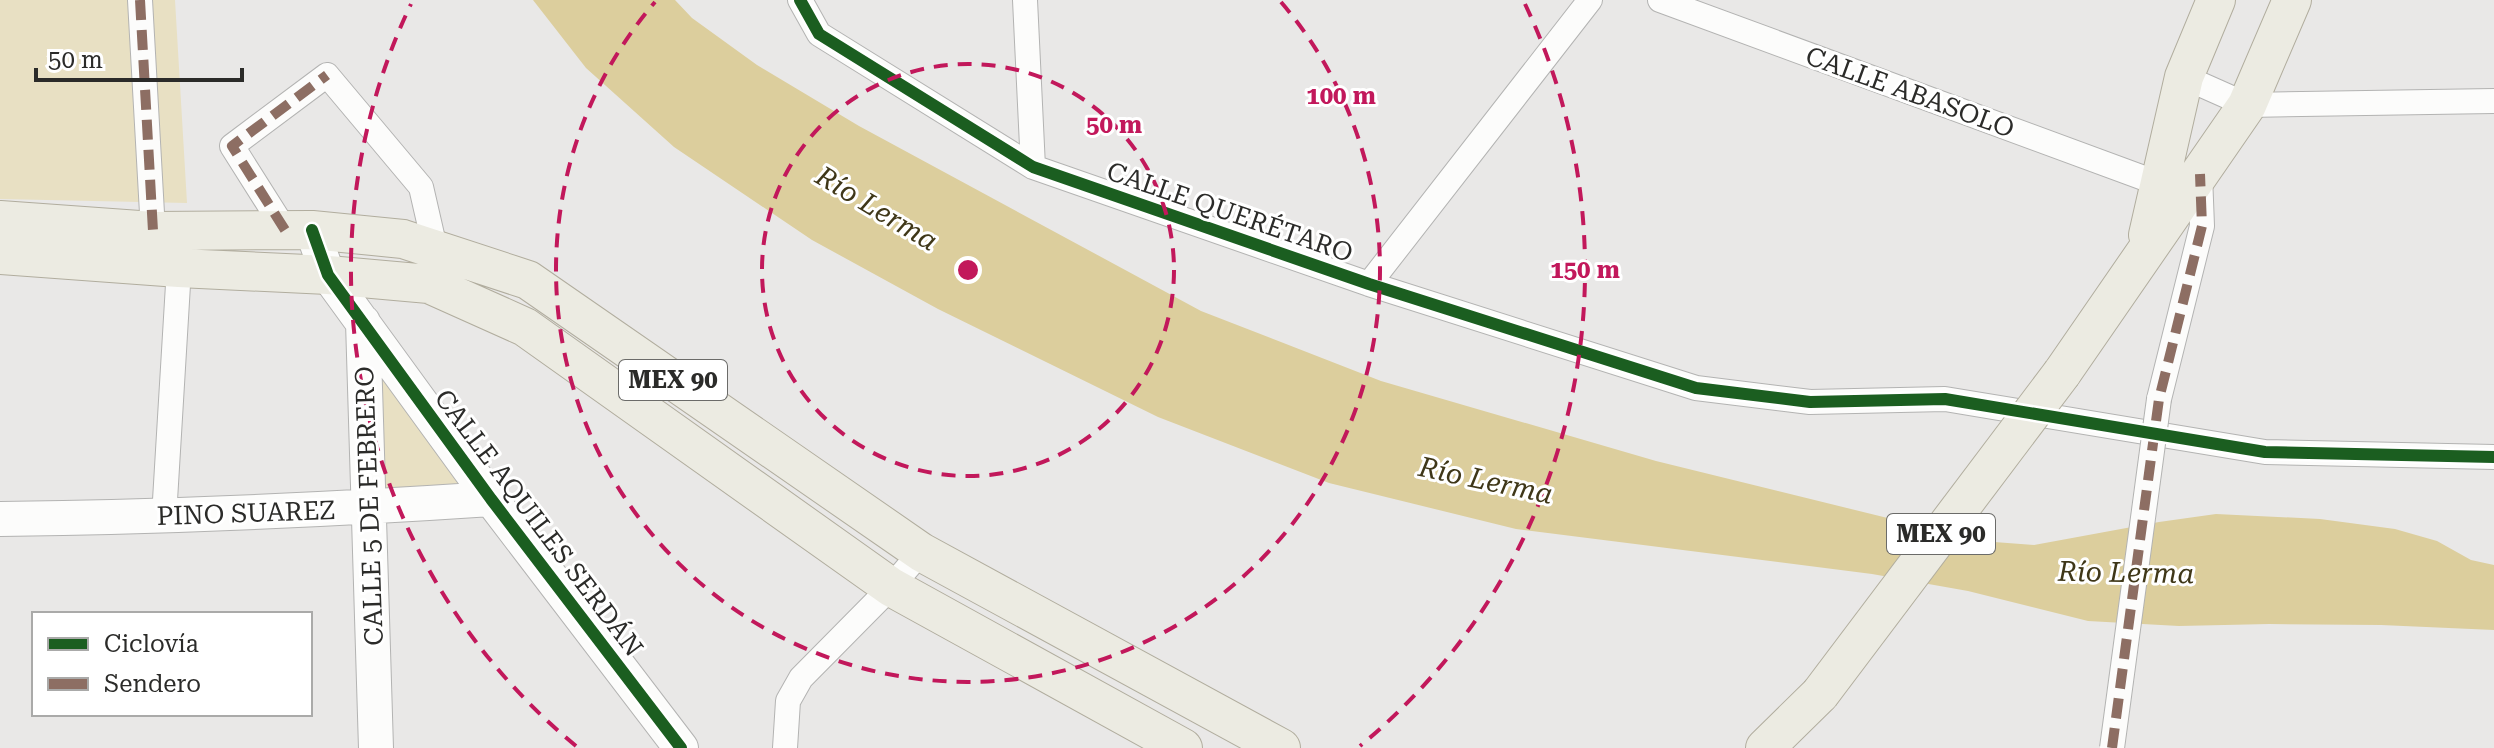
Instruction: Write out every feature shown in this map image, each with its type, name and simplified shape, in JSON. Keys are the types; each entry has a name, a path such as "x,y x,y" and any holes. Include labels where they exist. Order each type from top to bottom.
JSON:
{"main road":[{"name":"MEX 90","path":"2144,255 2184,77 2216,0"},
{"name":"MEX 90","path":"1765,748 1820,694 2062,373 2247,105 2292,0"},
{"name":"MEX 90","path":"0,220 153,231 299,230 403,239 432,266 525,327 891,587 1183,748"},
{"name":"MEX 90","path":"0,255 328,275 432,266 528,280 921,552 1281,748"}],"street":[{"path":"140,0 153,231"},
{"name":"CALLE QUERÉTARO","path":"800,0 819,34 1033,167 1369,284 1696,388 1810,402 1945,399 2265,452 2494,457"},
{"path":"1025,0 1033,167"},
{"path":"1369,284 1590,0"},
{"name":"CALLE ABASOLO","path":"1660,0 2160,184"},
{"path":"363,322 299,230 232,146 327,75 421,187 432,266"},
{"path":"2184,77 2247,105 2494,101"},
{"path":"2112,748 2159,399 2202,226 2200,174"},
{"path":"164,517 179,268"},
{"name":"CALLE AQUILES SERDÁN","path":"363,322 491,499 681,748"},
{"name":"CALLE 5 DE FEBRERO","path":"363,322 376,748"},
{"name":"PINO SUAREZ","path":"0,519 164,517 491,499"},
{"path":"783,747 788,701 801,678 891,587 921,552"}],"shaded area":[{"path":"0,0 175,0 187,203 0,199"},
{"path":"374,349 467,496 374,497"}],"water":[{"name":"Río Lerma","path":"533,0 675,0 692,18 757,65 859,126 1201,311 1381,381 1656,461 1981,541 2034,545 2216,514 2320,519 2395,529 2437,541 2471,560 2494,565 2494,630 2381,625 2179,626 2088,621 1968,591 1872,574 1516,529 1329,483 1158,417 938,309 812,240 674,147 586,68"}],"marked path":[{"path":"140,0 153,231"},
{"path":"285,230 232,146 327,75"},
{"path":"2112,748 2159,399 2202,226 2200,174"}],"cycle path":[{"path":"800,0 819,34 1033,167 1369,284 1696,388 1810,402 1945,399 2265,452 2494,457"},
{"path":"312,230 328,275 491,499 681,748"}]}
